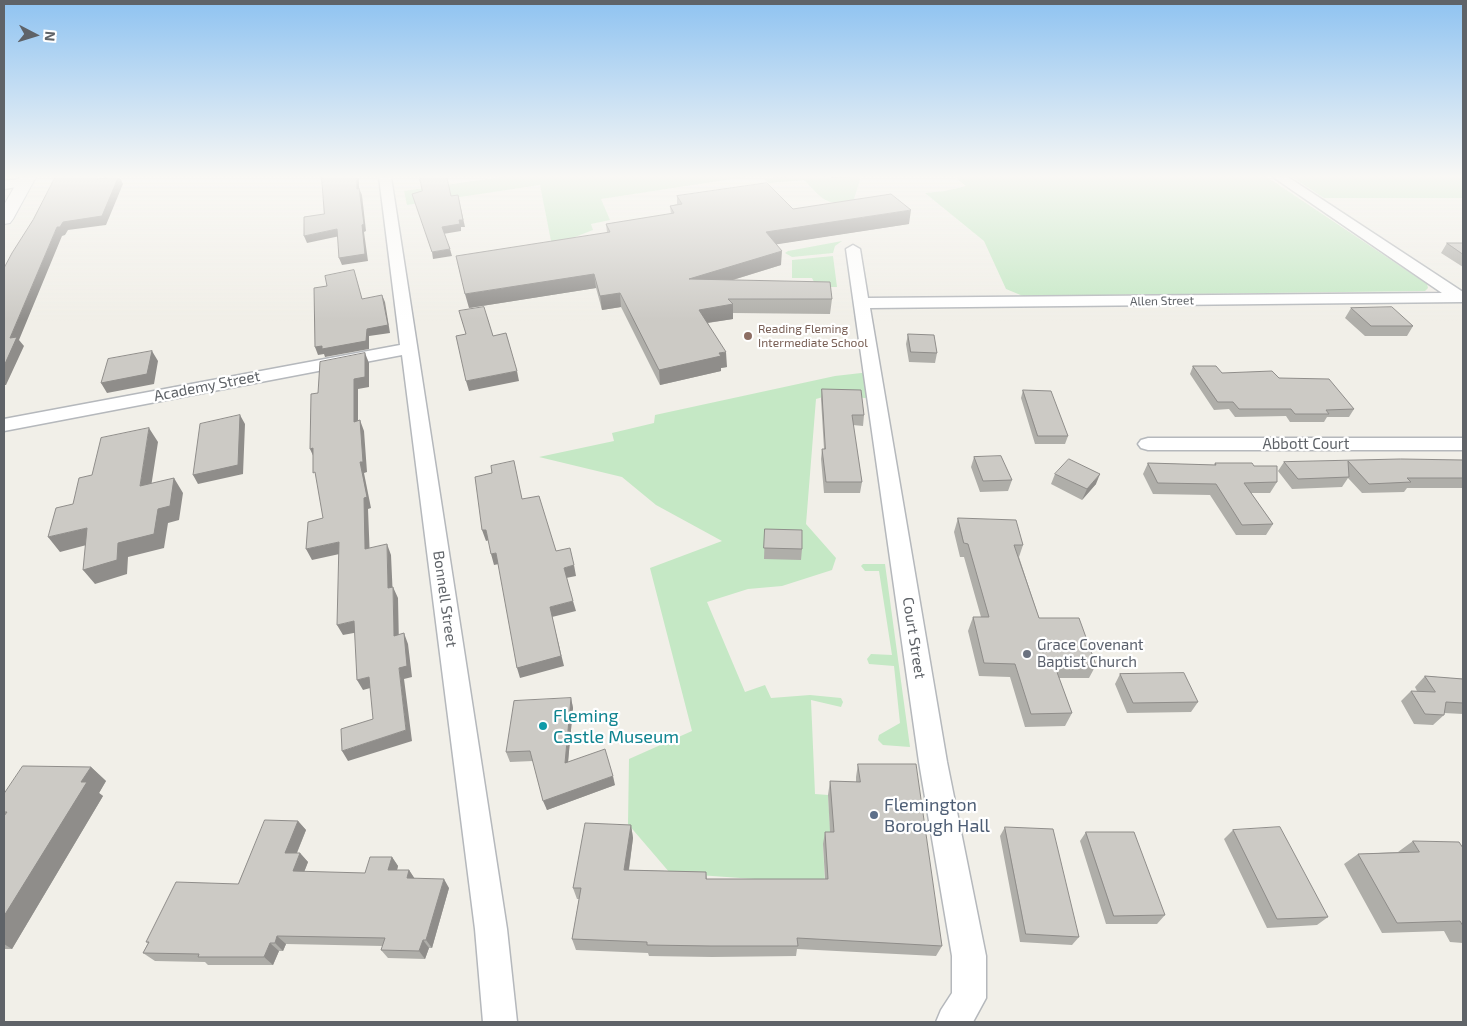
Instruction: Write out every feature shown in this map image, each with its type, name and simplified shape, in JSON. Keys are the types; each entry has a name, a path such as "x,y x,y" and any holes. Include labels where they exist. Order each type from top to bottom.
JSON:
{"street":[{"name":"Bonnell Street","path":"391,225 491,929 500,1022"},
{"path":"1350,225 1462,298"},
{"name":"Court Street","path":"853,249 933,762 969,956 969,998 953,1022"},
{"name":"Allen Street","path":"862,303 1462,298"},
{"name":"Academy Street","path":"4,424 410,348"},
{"name":"Abbott Court","path":"1148,444 1463,444"}],"green space":[{"path":"548,225 591,225 593,230 552,246"},
{"path":"964,225 1339,225 1427,284 1428,288 1425,291 1023,296 1006,289 984,241"},
{"path":"842,241 835,246 833,253 792,257 785,253 788,251"},
{"path":"833,256 837,287 797,287 814,282 812,278 792,278 792,260"},
{"path":"870,372 876,399 830,395 816,399 806,524 836,558 832,570 782,586 748,589 707,602 745,692 765,685 771,698 810,695 841,698 843,702 841,707 811,700 815,794 828,795 831,844 823,844 825,884 670,873 628,824 629,759 692,731 650,568 722,541 656,505 622,477 539,457 614,441 612,433 654,423 655,415 835,376"},
{"path":"863,564 885,564 910,747 883,745 878,740 879,735 900,723 894,666 869,664 867,659 871,654 892,655 879,571 865,571 861,566"}],"building":[{"path":"30,225 61,225 57,227 10,338 17,337 4,366 4,268"},
{"path":"304,225 362,225 365,254 339,258 337,229 304,236"},
{"path":"423,225 455,225 442,227 450,249 432,252"},
{"name":"Reading Fleming Intermediate School","path":"606,225 813,225 766,232 782,251 689,279 830,282 832,299 728,299 733,304 699,310 726,352 719,353 721,356 659,370 620,293 600,296 594,274 465,294 456,256 610,232"},
{"path":"1447,243 1463,243 1463,254"},
{"path":"354,270 362,299 382,295 388,325 367,329 366,341 322,349 322,346 315,347 314,288 327,286 325,276"},
{"path":"484,307 493,336 506,333 517,371 466,381 456,336 466,334 459,311"},
{"path":"1392,307 1413,326 1371,326 1351,308"},
{"path":"908,334 934,335 937,353 911,352"},
{"path":"152,351 147,374 101,383 108,359"},
{"path":"365,353 365,377 354,379 354,422 360,420 363,462 360,462 367,497 364,498 365,549 387,544 388,588 393,587 394,636 404,633 407,666 399,668 406,730 342,751 341,729 373,719 369,677 357,680 354,621 337,625 339,542 306,549 308,522 323,518 315,472 313,473 313,448 310,449 311,394 318,393 320,362"},
{"path":"1193,366 1216,366 1222,373 1272,371 1279,378 1329,379 1354,409 1326,410 1329,414 1295,414 1291,409 1239,409 1233,402 1218,402"},
{"path":"822,389 861,390 864,415 852,415 862,482 826,482 822,449 825,449"},
{"path":"1023,390 1051,391 1068,436 1038,436"},
{"path":"240,415 238,465 193,475 200,424"},
{"path":"149,428 140,486 174,478 170,506 158,509 154,534 118,543 117,560 83,570 87,528 48,537 56,508 73,504 79,478 92,475 101,438"},
{"path":"1001,456 1012,480 983,481 974,457"},
{"path":"1069,459 1100,474 1087,489 1055,474"},
{"path":"1401,459 1463,460 1463,478 1407,478 1411,482 1369,484 1348,461 1349,477 1298,479 1284,462"},
{"path":"514,461 522,499 539,496 556,551 570,548 574,565 564,568 573,601 550,607 561,656 517,668 496,553 491,554 486,530 482,530 475,477 492,473 491,466"},
{"path":"1148,463 1216,465 1215,463 1252,463 1254,466 1277,466 1277,482 1244,483 1273,524 1242,525 1216,484 1158,483"},
{"path":"958,518 1016,520 1023,545 1014,545 1039,618 1079,618 1096,665 1054,664 1072,713 1031,714 1015,664 984,663 973,617 989,617 968,544 964,543"},
{"path":"765,529 802,530 802,549 764,548"},
{"path":"1184,673 1198,702 1133,703 1120,674"},
{"path":"1425,676 1463,679 1463,703 1446,702 1444,715 1425,714 1411,691 1435,692"},
{"path":"571,698 565,763 605,749 613,776 543,801 530,751 506,752 514,701"},
{"path":"858,764 916,764 942,946 797,938 798,946 647,945 647,942 572,939 581,888 573,888 585,823 631,825 624,870 706,872 706,879 828,879 825,832 834,832 830,781 860,782"},
{"path":"23,766 91,767 81,782 87,782 4,916 4,816 7,812 4,812 4,794"},
{"path":"265,820 298,821 285,853 300,853 293,871 365,873 370,857 392,857 388,870 409,870 407,878 444,879 426,940 423,940 419,951 381,950 385,938 277,936 275,943 270,943 264,957 198,957 199,954 143,953 149,942 146,942 176,882 238,884"},
{"path":"1005,827 1053,829 1079,937 1026,934"},
{"path":"1280,827 1328,917 1277,919 1233,830"},
{"path":"1086,832 1134,832 1165,915 1114,916"},
{"path":"1413,841 1459,842 1463,848 1463,926 1460,921 1397,923 1358,854 1419,852"}],"place":[{"name":"Reading Fleming Intermediate School","path":"748,336"},
{"name":"Grace Covenant Baptist Church","path":"1027,654"},
{"name":"Fleming Castle Museum","path":"543,726"},
{"name":"Flemington Borough Hall","path":"874,815"}]}
